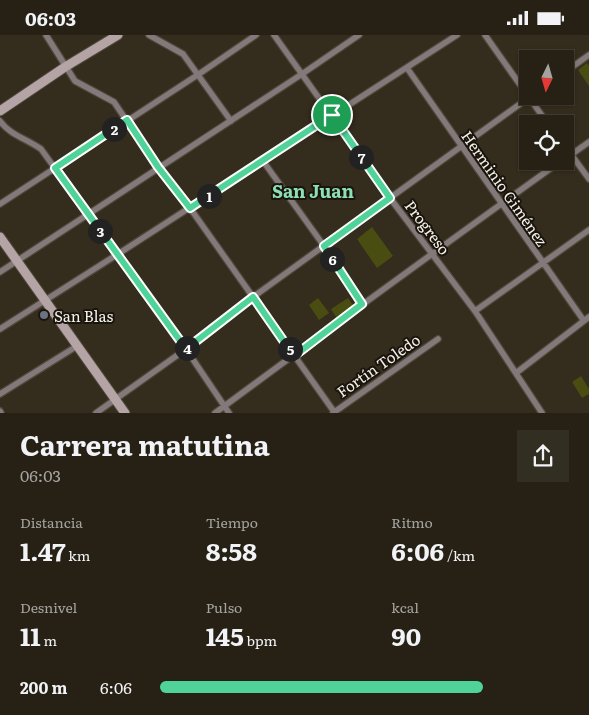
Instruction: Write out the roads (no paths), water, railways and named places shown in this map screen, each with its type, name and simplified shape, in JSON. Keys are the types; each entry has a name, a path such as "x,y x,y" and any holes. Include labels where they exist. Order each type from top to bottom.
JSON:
{"street":[{"path":"46,35 75,81 114,102 158,167 190,208 334,412"},
{"path":"0,111 118,35"},
{"path":"149,35 183,54 231,121"},
{"path":"0,204 256,35"},
{"name":"Progreso","path":"274,35 390,198 475,311 542,413"},
{"path":"0,271 231,121 359,35"},
{"path":"0,329 118,255 332,115 407,69 456,35"},
{"path":"486,35 519,83"},
{"path":"574,66 589,55"},
{"name":"Herminio Giménez","path":"407,69 543,263 586,319"},
{"path":"96,413 519,104"},
{"path":"0,121 5,128 42,149 186,349 229,413"},
{"path":"574,152 589,141"},
{"path":"574,158 589,179"},
{"path":"262,161 324,246 362,304"},
{"path":"215,413 362,304 433,255 549,170"},
{"path":"475,311 589,230"},
{"path":"0,237 125,413"},
{"path":"516,373 586,319"},
{"name":"Fortín Toledo","path":"334,412 438,339"},
{"path":"0,394 77,346"}],"place":[{"name":"San Blas","path":"44,315"}],"district":[{"name":"San Juan","path":"313,190"}]}
